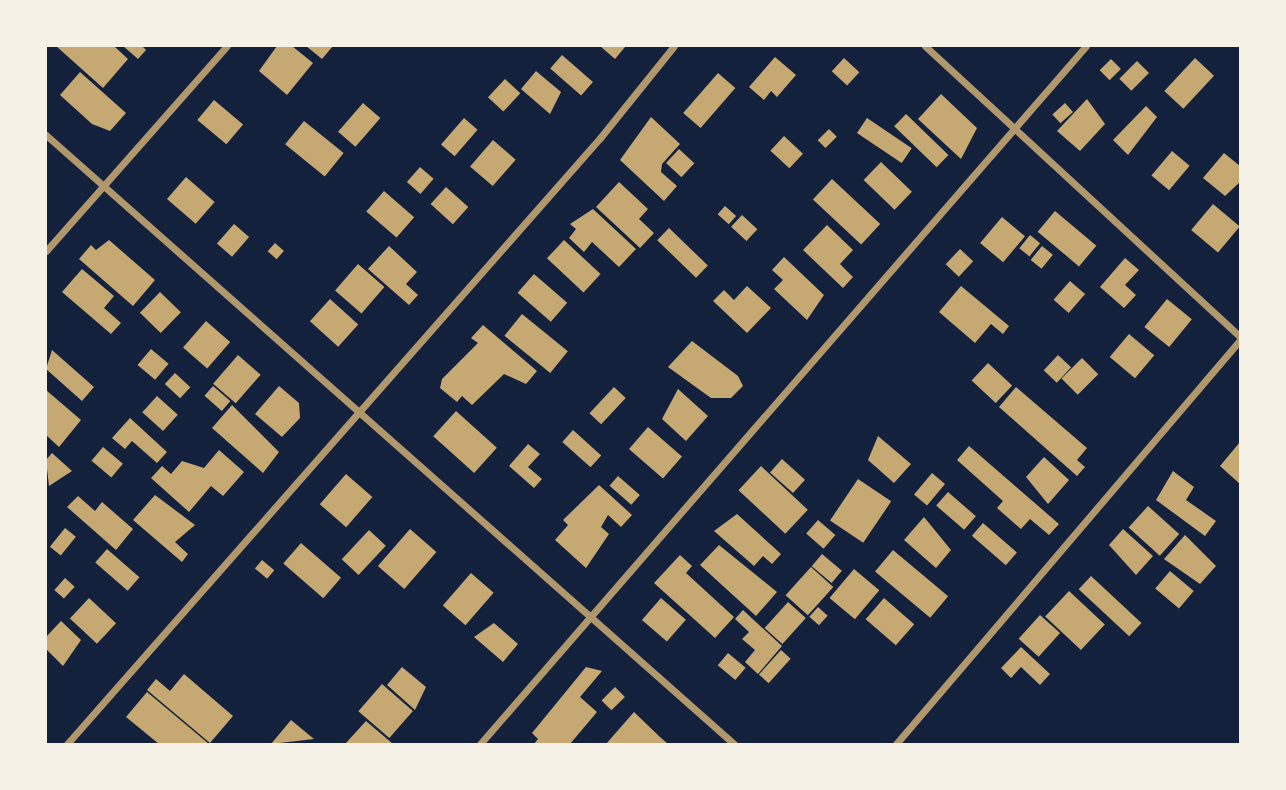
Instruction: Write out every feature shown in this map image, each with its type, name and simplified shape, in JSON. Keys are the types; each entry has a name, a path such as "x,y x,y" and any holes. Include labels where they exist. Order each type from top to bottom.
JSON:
{"street":[{"path":"46,251 227,46"},
{"path":"67,744 357,411 600,138 674,46"},
{"path":"896,744 1241,338 1014,133 925,46"},
{"path":"480,744 1014,133 1086,46"},
{"path":"46,135 734,744"}],"building":[{"path":"56,46 115,47 128,59 103,88"},
{"path":"123,46 142,46 146,50 138,59"},
{"path":"277,46 292,46 313,63 287,95 259,71"},
{"path":"306,46 333,46 322,59"},
{"path":"600,46 623,46 625,47 615,59"},
{"path":"562,55 593,82 581,95 550,69"},
{"path":"775,57 796,75 777,97 771,91 764,100 749,87"},
{"path":"844,58 859,72 847,85 832,71"},
{"path":"1195,58 1214,76 1183,109 1164,91"},
{"path":"1111,59 1121,69 1110,80 1100,70"},
{"path":"1137,61 1149,73 1131,91 1119,79"},
{"path":"536,71 561,92 550,114 521,89"},
{"path":"80,72 126,113 110,131 92,124 60,95"},
{"path":"718,73 735,88 701,128 683,113"},
{"path":"505,79 520,93 503,112 488,97"},
{"path":"941,94 977,128 961,159 918,119"},
{"path":"1087,99 1105,124 1080,151 1057,131"},
{"path":"214,100 243,124 226,144 197,120"},
{"path":"363,103 380,118 355,147 338,132"},
{"path":"1065,103 1073,112 1060,123 1052,114"},
{"path":"1146,106 1157,117 1128,155 1113,140"},
{"path":"906,114 948,155 937,167 894,126"},
{"path":"651,117 680,144 662,164 661,172 677,186 664,201 620,160"},
{"path":"464,118 478,130 455,156 441,144"},
{"path":"867,118 912,148 902,163 857,133"},
{"path":"304,121 344,153 325,176 285,144"},
{"path":"829,129 837,137 825,148 818,140"},
{"path":"784,136 803,154 789,168 770,151"},
{"path":"493,140 516,160 493,186 470,166"},
{"path":"679,149 694,163 681,177 666,163"},
{"path":"1172,151 1190,166 1169,190 1151,176"},
{"path":"1224,153 1240,166 1240,182 1225,196 1203,178"},
{"path":"881,162 912,192 895,210 864,180"},
{"path":"420,167 434,179 420,194 407,182"},
{"path":"186,177 215,202 196,224 167,199"},
{"path":"832,179 880,224 861,244 813,199"},
{"path":"619,182 648,209 639,219 654,233 640,248 596,207"},
{"path":"446,187 468,207 453,224 431,204"},
{"path":"384,191 414,217 396,238 366,211"},
{"path":"1213,204 1240,226 1218,253 1191,230"},
{"path":"725,206 736,216 729,224 718,214"},
{"path":"593,209 636,249 619,267 592,242 584,252 569,238 576,229 570,224"},
{"path":"1055,211 1096,246 1079,266 1038,232"},
{"path":"742,215 757,229 746,241 731,227"},
{"path":"1002,217 1025,236 1003,262 980,243"},
{"path":"234,224 249,237 232,257 217,244"},
{"path":"827,225 853,250 840,264 853,277 843,288 803,250"},
{"path":"669,228 708,266 696,278 657,240"},
{"path":"1030,235 1040,243 1029,256 1019,248"},
{"path":"109,240 155,280 133,306 79,259 91,245 96,250"},
{"path":"564,240 601,274 584,292 547,258"},
{"path":"275,243 284,251 277,259 268,251"},
{"path":"389,246 417,272 406,284 418,295 409,305 368,269"},
{"path":"1042,246 1053,255 1042,269 1031,260"},
{"path":"960,249 973,261 959,277 946,264"},
{"path":"784,257 824,295 807,320 774,289 783,280 772,270"},
{"path":"1125,258 1139,270 1125,285 1136,295 1124,308 1100,287"},
{"path":"358,264 384,287 361,313 335,290"},
{"path":"82,269 114,296 104,308 121,323 111,334 62,292"},
{"path":"534,274 567,303 551,322 518,293"},
{"path":"1070,281 1085,294 1069,313 1054,300"},
{"path":"747,286 771,308 747,333 713,301 724,290 734,300"},
{"path":"961,286 1009,326 1003,334 991,324 975,343 939,312"},
{"path":"160,292 181,312 161,333 140,313"},
{"path":"330,299 358,324 338,347 310,321"},
{"path":"1167,299 1192,319 1169,347 1144,327"},
{"path":"522,314 568,351 550,373 504,336"},
{"path":"206,321 230,342 207,368 183,347"},
{"path":"483,325 537,371 526,384 504,374 472,405 462,396 457,402 440,388 442,379 478,343 471,338"},
{"path":"1129,334 1154,355 1135,378 1110,357"},
{"path":"692,341 738,376 743,386 731,398 711,398 668,367"},
{"path":"151,349 169,364 155,380 138,365"},
{"path":"52,350 94,387 82,401 46,369"},
{"path":"238,355 261,375 236,403 213,384"},
{"path":"1058,355 1071,367 1057,383 1044,370"},
{"path":"1082,358 1098,374 1078,395 1061,379"},
{"path":"988,363 1012,386 996,403 972,381"},
{"path":"175,373 190,387 180,398 165,384"},
{"path":"213,386 230,401 222,411 204,396"},
{"path":"279,386 299,403 300,418 282,437 255,414"},
{"path":"614,387 626,398 601,424 589,413"},
{"path":"1016,387 1087,448 1077,460 1085,467 1077,476 999,407"},
{"path":"678,389 708,416 686,441 662,419"},
{"path":"46,390 81,420 59,447 46,435"},
{"path":"157,396 178,415 163,431 142,412"},
{"path":"232,405 279,452 263,473 212,428"},
{"path":"456,411 497,448 474,473 433,436"},
{"path":"130,418 167,452 157,463 132,441 125,449 112,438"},
{"path":"648,427 682,457 663,478 629,449"},
{"path":"573,430 601,455 591,467 562,442"},
{"path":"878,436 911,464 894,483 868,460"},
{"path":"1240,442 1240,484 1220,466"},
{"path":"528,444 540,454 528,467 542,479 534,488 509,466"},
{"path":"969,446 1059,524 1049,535 1030,519 1021,529 997,508 1003,501 957,460"},
{"path":"103,447 123,464 111,478 91,461"},
{"path":"219,450 244,472 223,496 211,486 189,512 151,478 162,466 171,474 182,461 204,468"},
{"path":"52,453 72,471 49,486 46,460"},
{"path":"1044,457 1069,480 1048,504 1026,477"},
{"path":"782,459 805,480 793,493 770,472"},
{"path":"761,466 808,510 785,534 738,490"},
{"path":"1173,471 1194,487 1186,500 1216,521 1205,536 1156,500"},
{"path":"932,473 945,484 927,505 914,494"},
{"path":"346,474 372,497 346,527 320,504"},
{"path":"618,476 640,495 631,505 609,486"},
{"path":"858,479 891,501 863,543 830,520"},
{"path":"599,485 632,515 621,527 608,515 601,527 609,534 586,568 555,540 568,525 563,520"},
{"path":"948,492 976,516 964,530 936,506"},
{"path":"155,495 195,525 175,542 188,554 182,562 133,520"},
{"path":"78,496 95,511 102,502 133,529 116,550 67,507"},
{"path":"1148,506 1179,534 1160,556 1129,528"},
{"path":"737,514 781,554 772,564 763,556 754,566 714,531"},
{"path":"924,517 951,550 936,568 904,540"},
{"path":"818,520 835,535 824,549 806,534"},
{"path":"983,523 1017,553 1006,565 972,536"},
{"path":"65,528 76,537 61,555 50,547"},
{"path":"410,529 436,552 404,589 378,566"},
{"path":"1123,529 1153,556 1136,575 1109,545"},
{"path":"369,530 386,546 359,575 342,559"},
{"path":"1185,535 1216,566 1200,584 1164,559"},
{"path":"301,543 341,578 323,598 283,563"},
{"path":"719,545 777,592 756,616 700,565"},
{"path":"107,549 139,577 128,591 95,563"},
{"path":"893,550 948,596 930,618 875,571"},
{"path":"822,554 842,571 832,583 812,566"},
{"path":"680,555 692,566 686,573 734,617 715,638 654,583"},
{"path":"262,560 274,570 267,579 255,568"},
{"path":"811,567 833,587 808,615 786,595"},
{"path":"854,569 879,590 855,619 830,598"},
{"path":"1170,571 1194,591 1179,609 1155,589"},
{"path":"471,573 494,593 465,625 443,605"},
{"path":"1091,576 1141,623 1129,636 1079,589"},
{"path":"65,578 75,587 64,599 54,590"},
{"path":"1069,591 1105,624 1081,650 1045,617"},
{"path":"89,598 116,623 97,644 70,618"},
{"path":"661,598 686,620 667,642 642,620"},
{"path":"884,598 914,624 896,645 866,619"},
{"path":"788,602 806,618 782,644 765,628"},
{"path":"818,607 828,616 819,625 809,617"},
{"path":"743,610 782,646 758,674 745,662 755,650 742,639 749,632 735,619"},
{"path":"1040,615 1060,633 1039,657 1019,639"},
{"path":"61,621 81,640 63,666 46,649 46,637"},
{"path":"494,623 518,644 503,662 474,637"},
{"path":"1021,647 1050,674 1040,685 1021,667 1011,678 1001,668"},
{"path":"781,650 791,659 769,683 759,675"},
{"path":"728,653 746,668 735,680 718,665"},
{"path":"402,667 426,687 415,710 387,685"},
{"path":"586,667 602,671 580,697 597,712 570,744 534,744 538,739 532,733"},
{"path":"184,674 233,716 210,743 147,690 156,679 170,691"},
{"path":"382,684 413,711 389,738 358,711"},
{"path":"615,687 625,697 611,710 602,700"},
{"path":"147,692 209,744 159,744 126,717"},
{"path":"634,712 660,737 668,744 606,744"},
{"path":"291,720 314,739 271,744"},
{"path":"366,721 393,744 345,744"}]}
